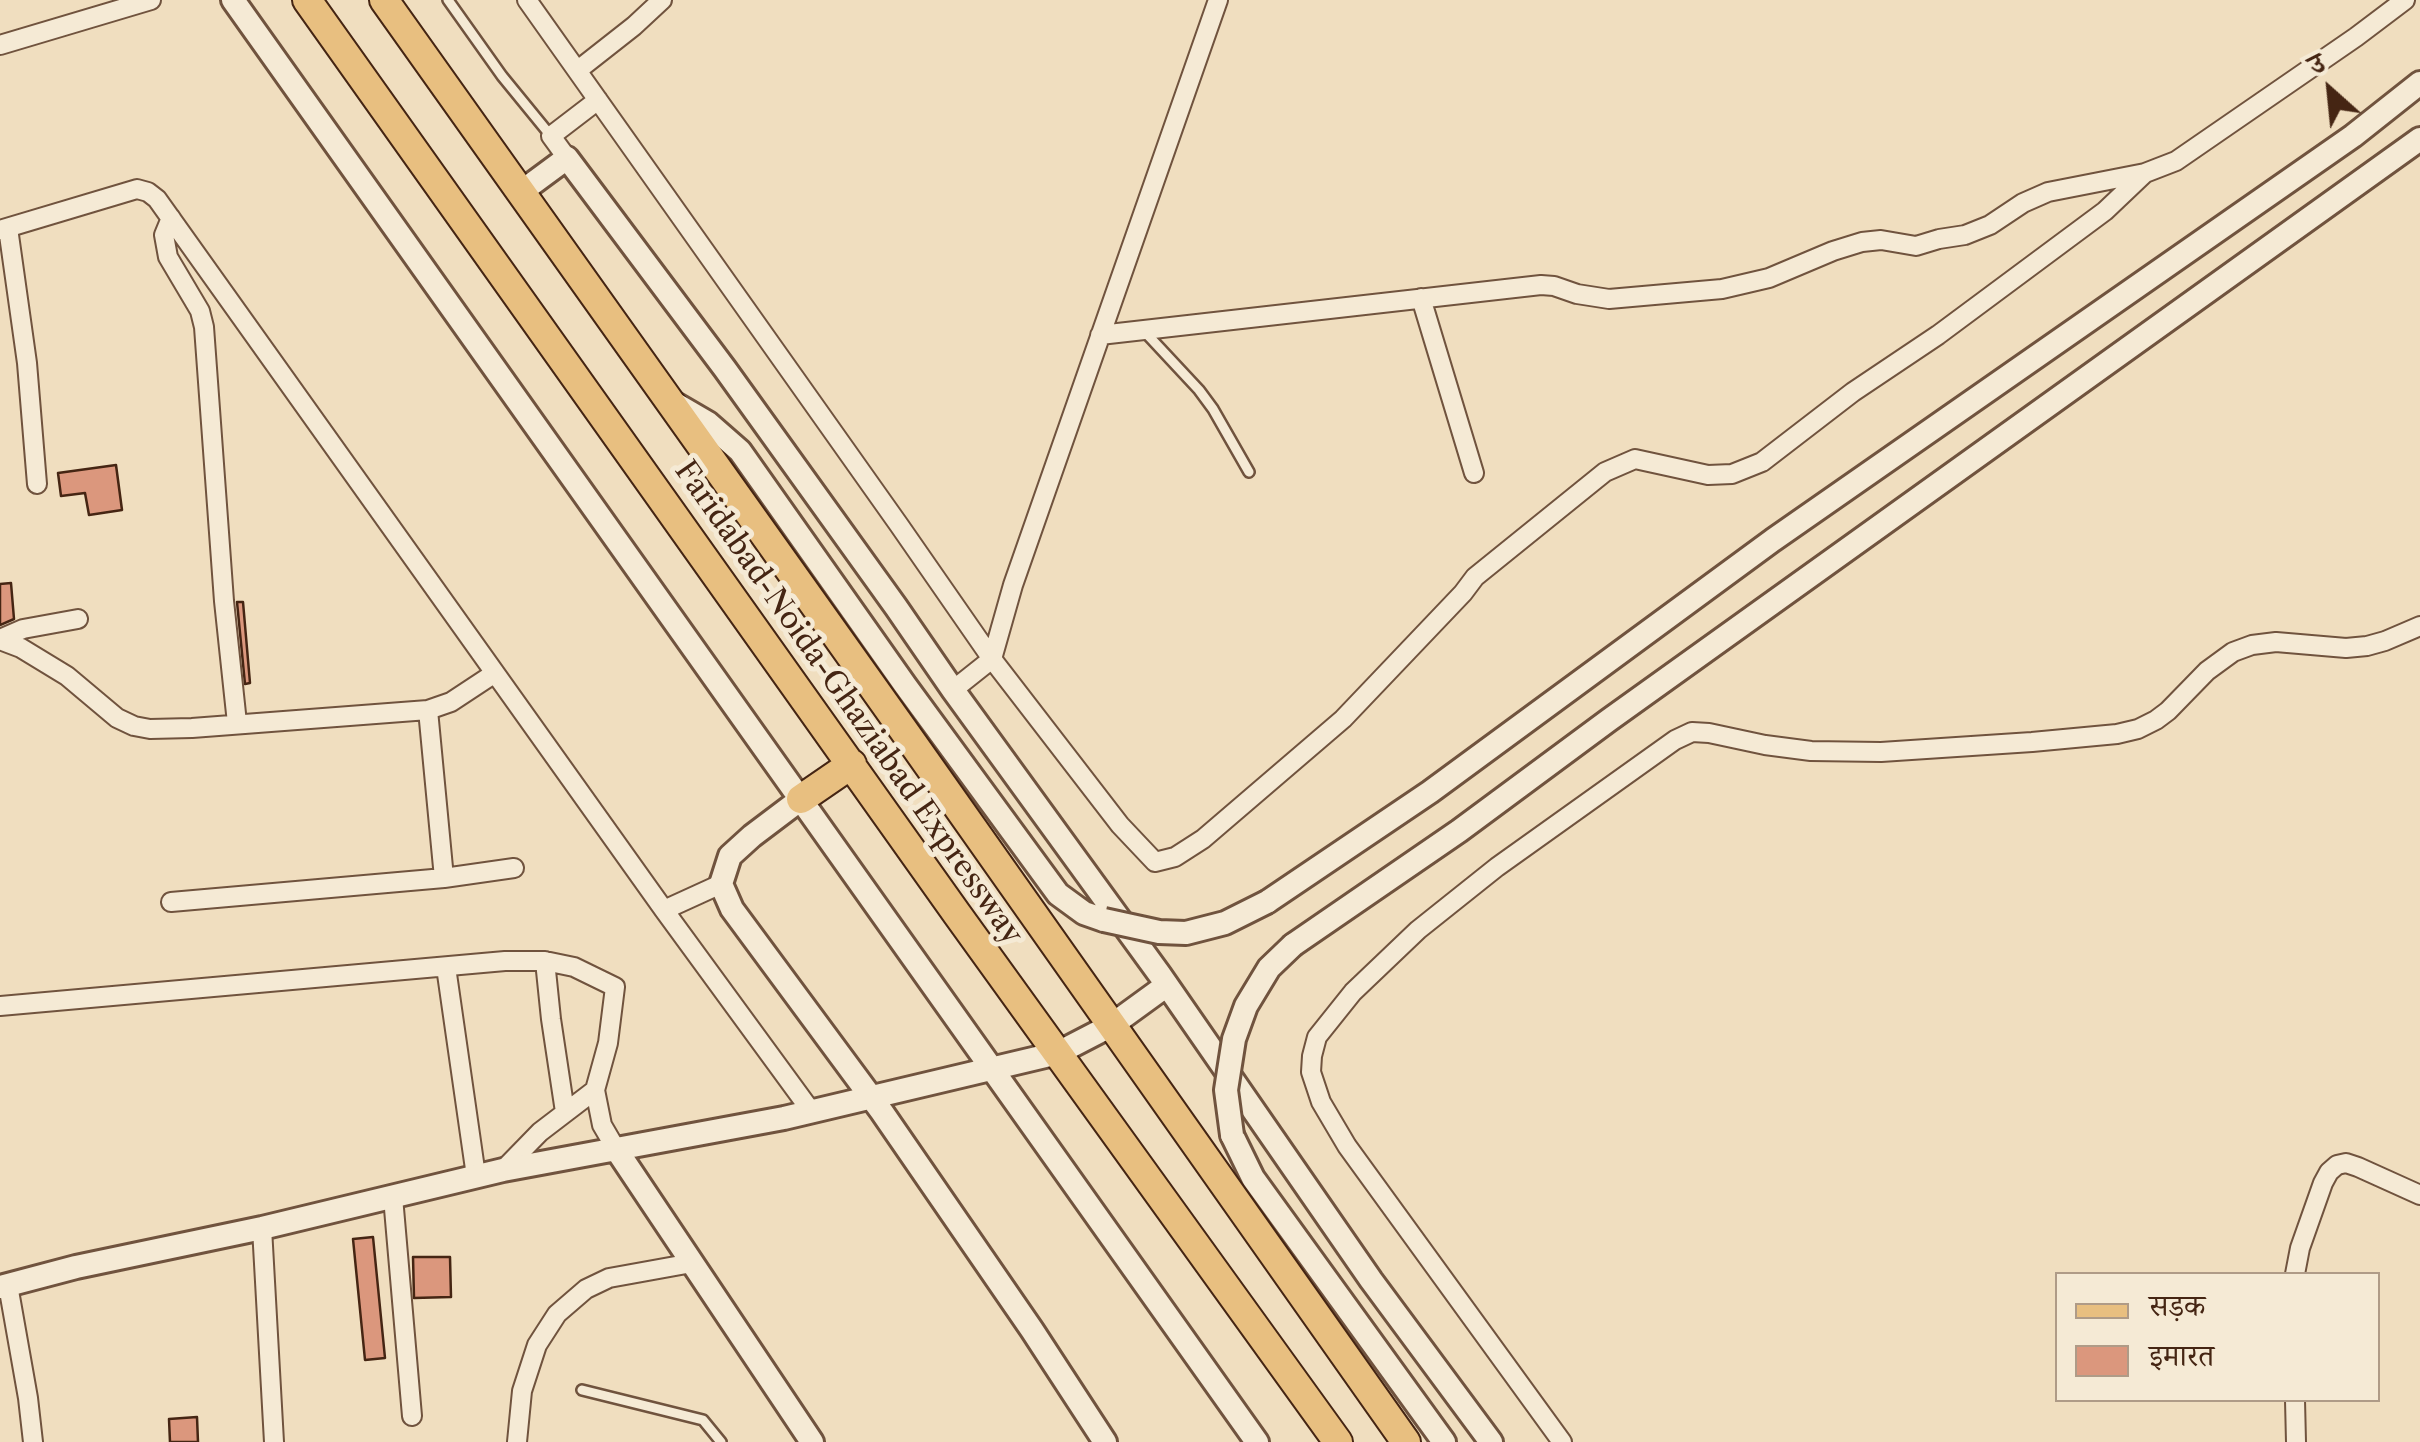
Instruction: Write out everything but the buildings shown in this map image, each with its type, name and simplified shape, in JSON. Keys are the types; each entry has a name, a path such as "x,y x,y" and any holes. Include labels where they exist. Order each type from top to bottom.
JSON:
{"main road":[{"name":"Faridabad-Noida-Ghaziabad Expressway","path":"307,0 1338,1442"},
{"name":"Faridabad-Noida-Ghaziabad Expressway","path":"384,0 1406,1442"},
{"path":"802,799 852,764"}],"street":[{"path":"0,45 151,0"},
{"path":"232,0 1256,1442"},
{"path":"527,0 992,660 1120,825 1155,862 1175,857 1202,838 1343,719 1475,577 1605,472 1635,460 1708,475 1732,474 1762,462 2104,211 2146,172"},
{"path":"578,70 662,0"},
{"path":"953,690 992,660 1014,584 1218,0"},
{"path":"1100,334 1541,284 1610,299 1722,289 1769,278 1862,242 1882,240 1916,246 1965,235 1990,226 2048,192 2146,172 2176,161 2405,0"},
{"path":"669,400 708,423 740,451 1058,894 1084,913 1114,923 1159,932 1186,932 1226,923 1266,902 1430,792 1773,540 2353,136 2420,83"},
{"path":"598,100 551,136 896,606 1114,923 1167,985 1371,1280 1490,1442"},
{"path":"1444,1442 1253,1178 1232,1134 1226,1090 1234,1039 1246,1006 1269,968 1293,945 1458,831 2420,139"},
{"path":"521,192 567,158"},
{"path":"38,484 27,362 4,229 138,189 148,192 171,218 811,1111"},
{"path":"171,218 164,235 168,257 200,311 204,327 237,723"},
{"path":"1421,298 1474,473"},
{"path":"0,640 40,625 78,620"},
{"path":"1562,1442 1347,1146 1321,1102 1311,1072 1318,1037 1353,992 1405,942 1498,867 1692,732 1810,751 1881,752 2117,734 2156,720 2207,671 2252,644 2366,646 2420,626"},
{"path":"0,640 22,648 67,676 117,718 150,729 428,710 451,702 495,673"},
{"path":"428,710 444,878"},
{"path":"802,799 730,856 721,884 732,910 870,1096 1022,1315 1104,1442"},
{"path":"171,902 444,878 514,868"},
{"path":"664,910 721,884"},
{"path":"0,1006 506,961 574,967 615,987 608,1043 596,1090 602,1125 812,1442"},
{"path":"545,962 565,1112"},
{"path":"446,967 476,1176"},
{"path":"33,1442 28,1398 4,1286 503,1170 758,1123 1058,1053 1112,1024 1167,985"},
{"path":"503,1170 540,1132 596,1090"},
{"path":"2296,1272 2300,1248 2323,1183 2336,1165 2358,1167 2420,1195"},
{"path":"392,1197 412,1416"},
{"path":"262,1228 274,1442"},
{"path":"517,1442 522,1391 537,1345 557,1314 586,1289 609,1278 692,1263"},
{"path":"2295,1402 2296,1442"}],"lane":[{"path":"448,0 510,88 551,136"},
{"path":"1142,330 1199,390 1248,472"},
{"path":"582,1390 703,1420 721,1442"}]}
